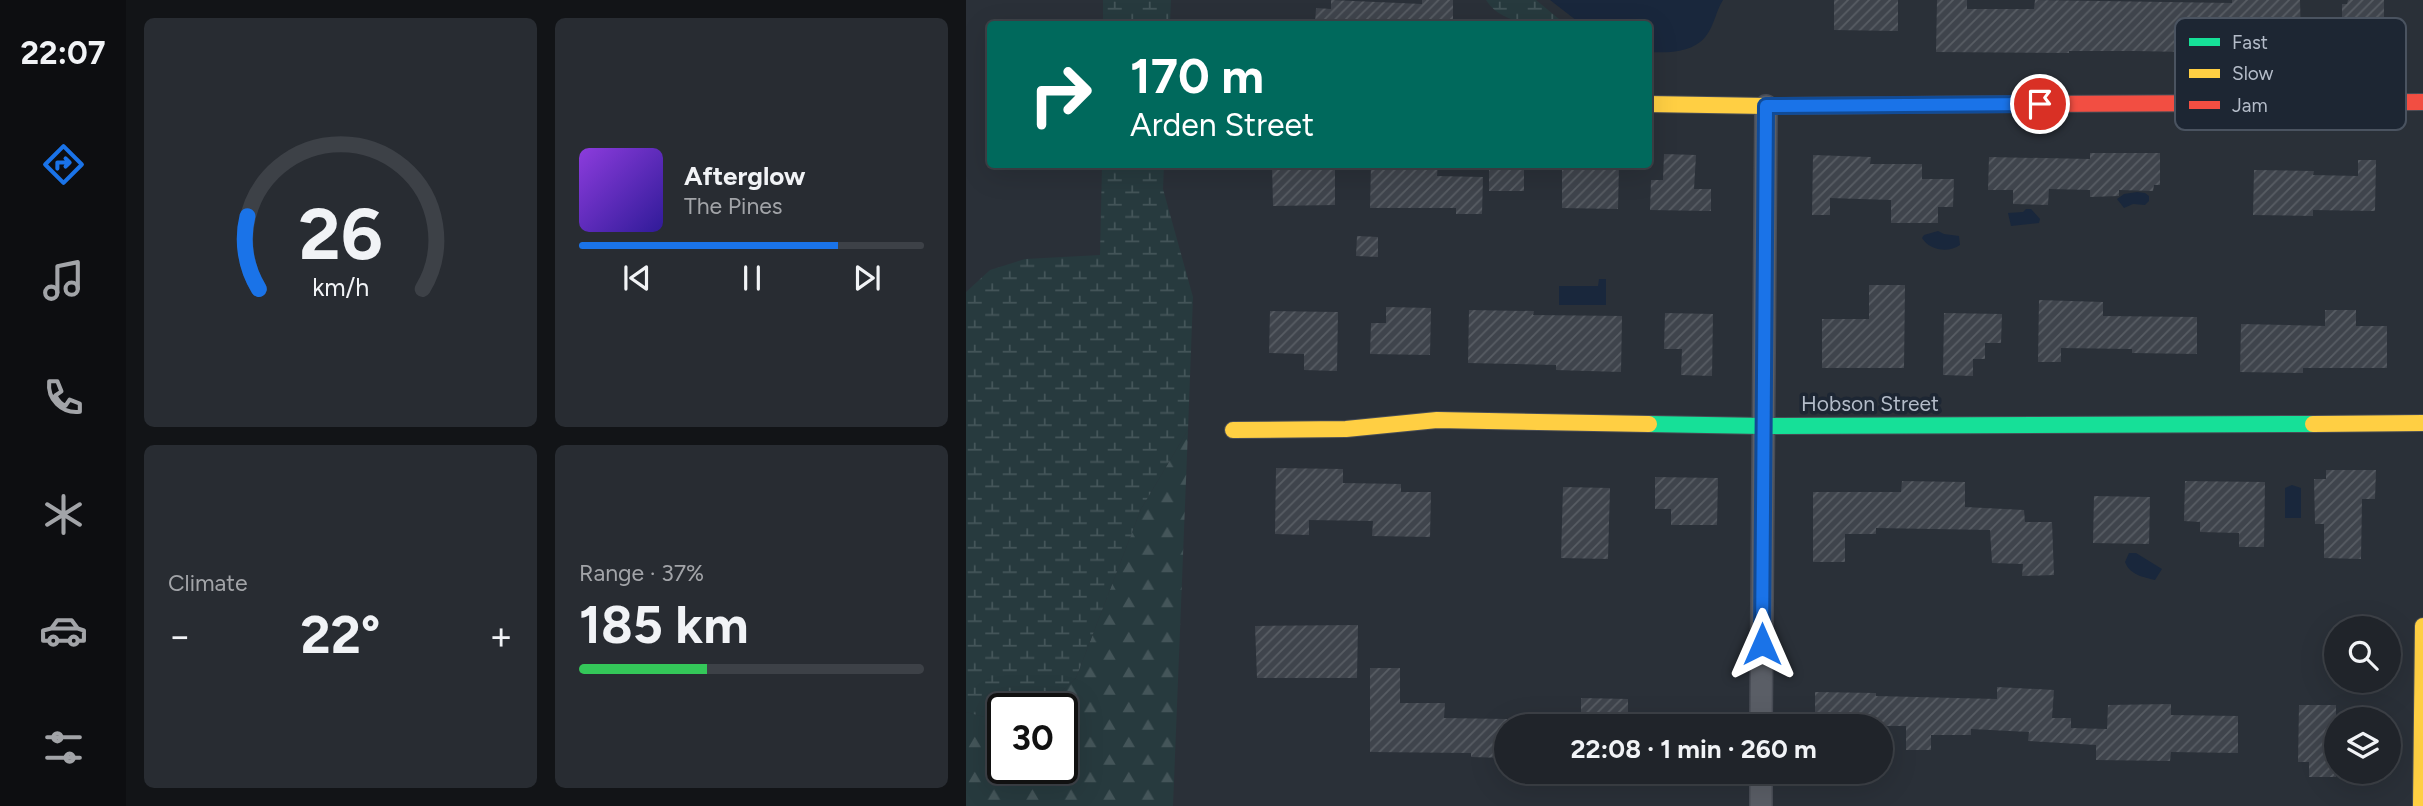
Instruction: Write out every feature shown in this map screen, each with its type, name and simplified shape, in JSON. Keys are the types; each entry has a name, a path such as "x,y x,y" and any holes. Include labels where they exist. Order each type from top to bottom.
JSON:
{"street":[{"path":"1652,104 2175,104"},
{"path":"1761,714 1766,106"},
{"name":"Hobson Street","path":"1233,430 1346,429 1437,420 1763,426 2423,423"},
{"path":"2421,806 2423,626"},
{"path":"1761,784 1761,806"}],"green space":[{"path":"1103,0 1171,0 1170,21 1103,21"},
{"path":"1486,0 1536,0 1561,21 1517,21 1493,8"},
{"path":"1102,168 1164,168 1163,189 1193,297 1188,430 1141,509 1076,678 1060,693 987,693 987,718 966,712 966,292 990,270 1025,259 1100,255"},
{"path":"1188,430 1173,806 966,806 966,712 987,718 987,784 1078,784 1078,693 1060,693 1076,678 1141,509"}],"water":[{"path":"1550,0 1723,0 1709,32 1701,42 1680,51 1652,52 1652,21 1577,21"},
{"path":"2137,192 2149,196 2145,205 2133,204 2124,208 2117,199 2124,194"},
{"path":"2031,209 2040,219 2039,223 2011,226 2008,213 2023,212"},
{"path":"1938,231 1959,236 1960,245 1951,249 1940,249 1930,246 1922,238"},
{"path":"1599,279 1606,279 1606,305 1559,305 1559,286 1598,286"},
{"path":"2292,485 2301,488 2301,518 2285,518 2285,488"},
{"path":"2129,553 2136,553 2162,569 2155,580 2130,570 2125,562"}],"building":[{"path":"1331,0 1422,4 1422,0 1453,0 1453,21 1315,21 1316,8 1331,9"},
{"path":"1834,0 1898,0 1898,31 1834,30"},
{"path":"1937,0 1967,0 1967,9 2034,9 2035,0 2232,3 2232,0 2300,0 2300,18 2175,18 2175,52 1936,52"},
{"path":"2348,0 2384,0 2384,18 2342,18 2342,4 2347,4"},
{"path":"2090,153 2160,153 2160,185 2154,185 2153,191 2119,190 2119,196 2090,197 2090,190 2049,189 2048,205 2013,204 2013,190 1988,190 1989,157 2090,159"},
{"path":"1664,154 1696,155 1694,189 1711,189 1711,211 1650,210 1651,180 1663,180"},
{"path":"1813,155 1871,157 1870,164 1922,164 1922,179 1954,179 1953,207 1938,207 1938,223 1891,223 1891,200 1830,198 1830,215 1812,215"},
{"path":"2358,160 2376,160 2375,211 2313,210 2313,216 2253,215 2254,170 2314,171 2313,175 2358,176"},
{"path":"1272,168 1335,168 1335,205 1273,206"},
{"path":"1371,168 1438,168 1437,176 1483,177 1482,214 1456,214 1456,208 1370,208"},
{"path":"1489,168 1524,168 1524,191 1489,191"},
{"path":"1562,168 1619,168 1618,209 1562,208"},
{"path":"1357,236 1378,237 1378,257 1356,256"},
{"path":"1869,285 1905,285 1904,368 1822,368 1822,319 1869,319"},
{"path":"2039,300 2103,302 2103,316 2197,317 2197,354 2132,353 2132,349 2061,348 2061,362 2038,362"},
{"path":"1386,307 1431,308 1430,355 1370,354 1371,323 1386,323"},
{"path":"1469,310 1534,311 1533,315 1622,316 1621,372 1556,370 1556,365 1468,363"},
{"path":"2325,310 2356,310 2356,326 2387,326 2387,368 2303,368 2303,373 2240,372 2241,324 2325,326"},
{"path":"1270,311 1338,312 1337,371 1304,370 1304,354 1269,353"},
{"path":"1665,313 1713,314 1712,376 1681,375 1682,349 1664,349"},
{"path":"1944,313 2002,314 2001,343 1985,343 1985,359 1973,359 1973,376 1943,375"},
{"path":"1276,468 1343,469 1343,483 1401,484 1401,492 1431,492 1430,537 1372,536 1373,521 1309,520 1309,535 1275,534"},
{"path":"2326,470 2376,470 2375,499 2362,499 2361,559 2324,558 2324,524 2315,524 2314,479 2326,479"},
{"path":"1655,477 1718,478 1717,525 1671,525 1671,509 1655,509"},
{"path":"1902,481 1965,482 1965,507 2024,510 2025,522 2052,522 2054,575 2022,576 2023,564 1992,563 1990,530 1876,528 1876,534 1845,534 1845,562 1813,562 1813,492 1901,492"},
{"path":"2185,481 2265,482 2264,547 2239,547 2239,533 2200,532 2200,522 2184,521"},
{"path":"1563,487 1610,488 1608,559 1561,558"},
{"path":"2094,496 2150,497 2149,544 2093,543"},
{"path":"1358,625 1357,678 1257,678 1255,626"},
{"path":"1370,668 1400,668 1400,703 1445,703 1444,718 1494,719 1494,758 1471,757 1471,753 1370,752"},
{"path":"1997,687 2054,690 2052,718 2071,718 2071,728 2107,729 2108,705 2171,704 2171,715 2238,716 2238,753 2171,752 2170,761 2096,760 2096,745 2028,741 2029,732 1971,729 1971,735 1931,735 1931,750 1906,750 1906,726 1893,726 1893,714 1815,714 1815,692 1997,699"},
{"path":"1581,698 1628,699 1628,714 1581,714"},
{"path":"2299,705 2336,705 2324,707 2324,777 2309,777 2309,762 2298,762"}],"traffic: fast":[{"path":"1649,424 2313,424"}],"traffic: slow":[{"path":"1652,104 2013,104"},
{"path":"1233,430 1346,429 1437,420 1649,424"},
{"path":"2313,424 2423,423"},
{"path":"2421,806 2423,626"}],"traffic: jam":[{"path":"2406,102 2423,102"},
{"path":"2013,104 2175,103"}],"route":[{"path":"1762,644 1766,106 2040,104"}]}
